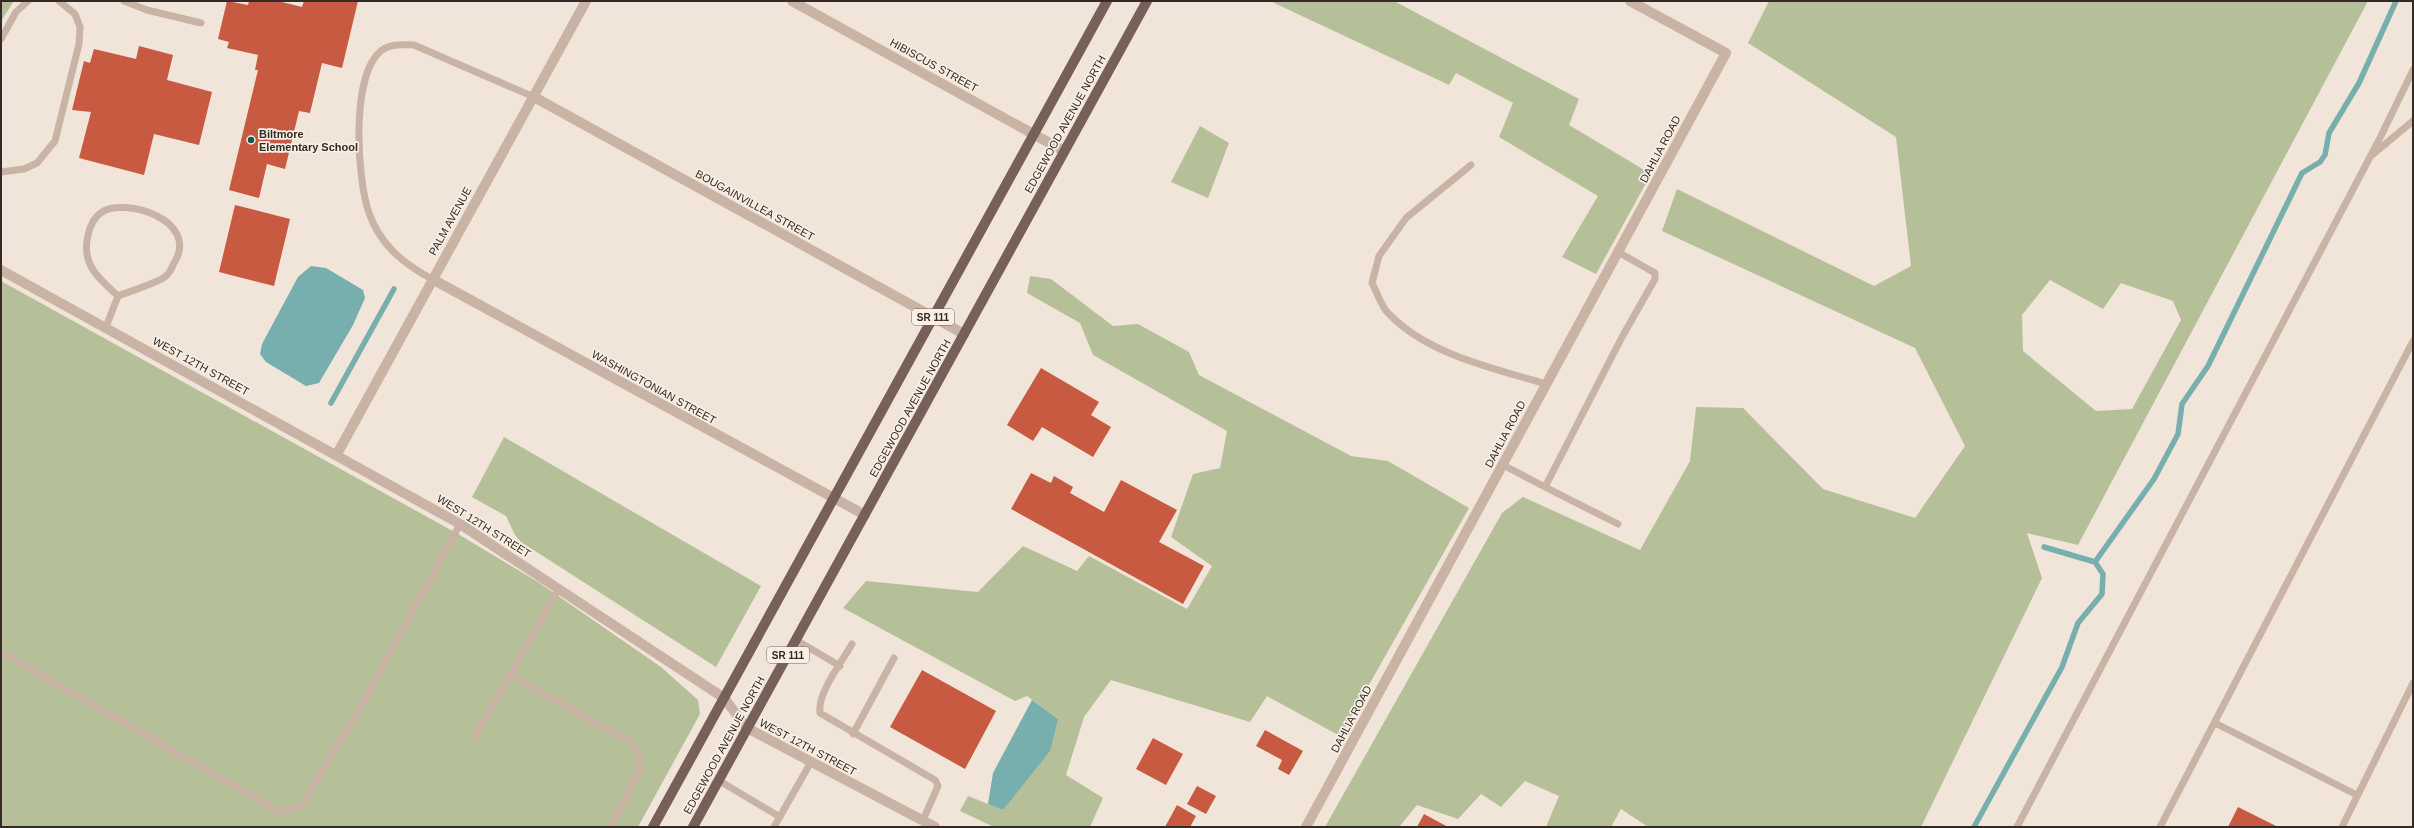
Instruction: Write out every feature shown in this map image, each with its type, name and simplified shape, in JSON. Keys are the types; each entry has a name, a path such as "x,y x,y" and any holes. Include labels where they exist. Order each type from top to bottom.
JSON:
{"main road":[{"name":"EDGEWOOD AVENUE NORTH","path":"653,827 1107,1"},
{"name":"EDGEWOOD AVENUE NORTH","path":"693,827 1147,1"}],"street":[{"name":"PALM AVENUE","path":"337,454 586,1"},
{"name":"HIBISCUS STREET","path":"792,1 1064,151"},
{"name":"DAHLIA ROAD","path":"1306,827 1726,53 1630,1"},
{"name":"BOUGAINVILLEA STREET","path":"534,97 964,334"},
{"name":"WEST 12TH STREET","path":"1,270 337,454 460,524 724,698 747,728 936,827"},
{"name":"WASHINGTONIAN STREET","path":"432,280 865,515"}],"lane":[{"path":"1,39 16,12 28,1"},
{"path":"1,172 24,169 37,162 55,141 79,44 80,27 75,14 59,1"},
{"path":"124,1 147,10 201,23"},
{"path":"432,280 408,266 392,252 379,233 369,213 364,190 359,137 359,110 365,76 370,62 382,50 396,44 414,45 534,97"},
{"path":"2017,827 2369,158 2413,70"},
{"path":"2369,158 2413,122"},
{"path":"1471,166 1406,218 1379,256 1372,283 1387,312 1417,336 1442,350 1546,384"},
{"path":"106,327 118,296 166,277 177,259 180,244 176,229 165,219 143,212 118,207 102,212 91,224 85,248 89,263 100,279 118,296"},
{"path":"1545,486 1622,337 1655,279 1655,273 1618,252"},
{"path":"2160,827 2413,341"},
{"path":"1503,464 1618,524"},
{"path":"1,652 280,812 302,805 363,703 460,524"},
{"path":"475,736 559,588"},
{"path":"796,640 840,666"},
{"path":"852,644 826,689 819,706 820,713 853,734 935,780 938,786 936,793 923,820"},
{"path":"853,734 894,658"},
{"path":"510,675 630,742 638,755 640,770 610,827"},
{"path":"2342,827 2413,683"},
{"path":"2215,723 2356,796"},
{"path":"774,827 811,762"},
{"path":"718,780 780,817"}],"green space":[{"path":"1,1 14,1 1,21"},
{"path":"1270,1 1394,1 1579,99 1569,125 1651,174 1596,274 1562,257 1598,196 1499,137 1513,103 1456,73 1449,85"},
{"path":"1769,1 2368,1 2078,545 2027,533 2042,578 1921,827 1648,827 1621,809 1611,827 1546,827 1559,796 1525,781 1501,807 1481,794 1458,819 1417,805 1399,827 1325,827 1502,513 1523,497 1640,550 1690,461 1696,407 1743,408 1823,489 1915,518 1965,446 1915,348 1662,231 1677,189 1874,286 1911,266 1896,137 1748,43","holes":["2050,280 2103,309 2121,283 2173,301 2181,320 2132,409 2096,411 2023,351 2022,315"]},
{"path":"1200,126 1229,143 1208,198 1171,182"},
{"path":"1030,276 1051,279 1113,326 1138,324 1189,352 1199,375 1351,456 1388,461 1469,508 1340,736 1267,696 1250,722 1111,680 1084,717 1066,775 1103,798 1090,827 994,827 960,811 968,796 1003,810 1058,719 1027,696 1015,701 843,608 866,581 978,592 1023,546 1077,571 1089,556 1187,609 1212,566 1171,537 1193,474 1220,468 1227,431 1093,355 1080,323 1027,293"},
{"path":"1,281 458,534 538,582 661,667 698,700 700,714 638,827 1,827"},
{"path":"504,437 761,586 716,667 521,542 515,535 506,516 472,497"}],"water":[{"path":"311,266 326,268 363,290 365,298 353,325 319,383 306,386 266,362 260,354 262,344 298,277"},
{"path":"1032,700 1058,719 1050,751 1003,810 988,804 993,773"}],"building":[{"path":"227,1 248,5 249,1 278,1 302,7 304,1 358,1 342,68 322,63 310,113 299,111 285,169 267,164 259,198 229,190 258,70 255,70 258,55 227,48 229,42 218,39"},
{"path":"139,46 173,55 167,80 212,92 199,145 154,134 144,175 79,158 91,112 72,110 84,61 90,63 94,49 136,59"},
{"path":"235,205 290,219 274,286 219,272"},
{"path":"1041,368 1099,402 1091,415 1111,427 1093,457 1042,427 1033,441 1007,425"},
{"path":"1031,473 1051,483 1054,476 1073,487 1070,493 1104,512 1121,480 1177,510 1159,542 1204,566 1183,604 1011,509"},
{"path":"922,670 996,711 965,769 890,727"},
{"path":"1265,730 1303,751 1289,775 1278,769 1282,760 1256,746"},
{"path":"1153,738 1183,754 1166,785 1136,769"},
{"path":"1197,786 1216,796 1206,814 1187,804"},
{"path":"1177,805 1196,816 1190,827 1165,827"},
{"path":"2238,807 2278,827 2228,827"},
{"path":"1424,814 1448,827 1417,827"}],"waterway":[{"path":"1974,827 2062,667 2078,623 2102,594 2103,574 2095,562 2154,479 2178,434 2182,404 2208,366 2302,173 2320,162 2325,155 2329,133 2359,83 2396,1"},
{"path":"331,403 394,289"},
{"path":"2044,547 2095,562"}],"place":[{"name":"Biltmore Elementary School","path":"251,140"}]}
